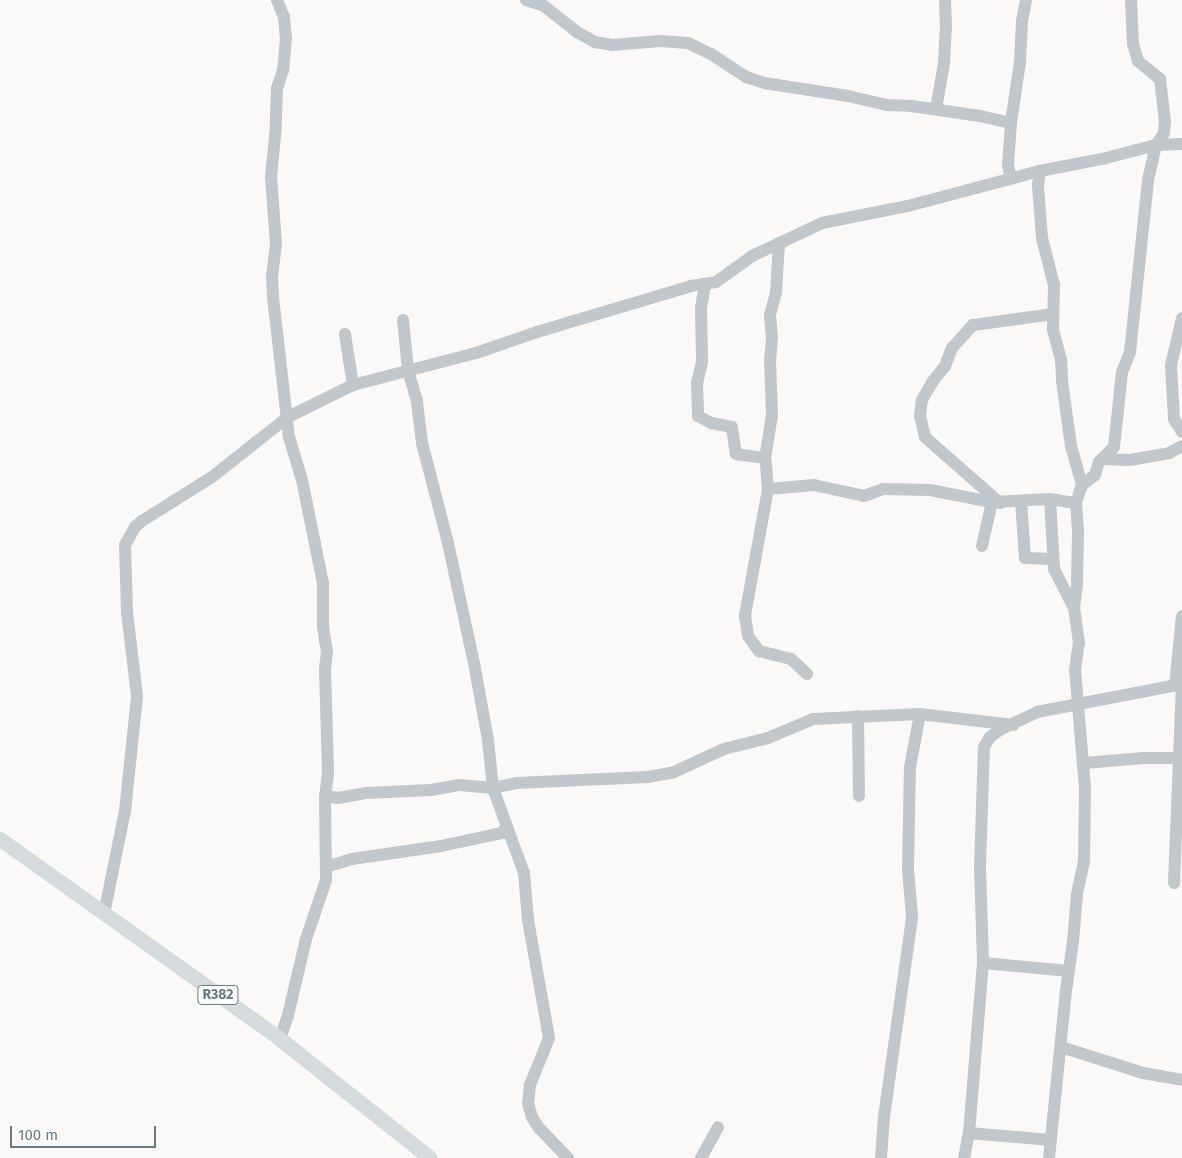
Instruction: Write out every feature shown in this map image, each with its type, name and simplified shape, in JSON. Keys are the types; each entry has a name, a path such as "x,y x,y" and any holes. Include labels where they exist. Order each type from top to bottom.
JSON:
{"main road":[{"name":"R382","path":"0,839 280,1039 430,1158"}],"street":[{"path":"278,0 284,17 286,38 283,70 276,98 277,117 271,187 276,244 272,277 290,446 302,480 323,583 328,773 325,796 326,880 306,939 288,1015 280,1039"},
{"path":"526,0 544,6 577,32 595,42 612,45 665,41 688,43 711,54 746,77 764,83 848,96 886,105 936,109 1011,123"},
{"path":"936,109 944,63 945,0"},
{"path":"1011,178 1008,165 1011,123 1020,62 1022,21 1026,0"},
{"path":"1049,1158 1077,894 1084,860 1084,763 1075,670 1079,643 1074,608 1077,584 1078,531 1076,502 1082,485 1095,475 1102,459 1114,447 1122,372 1130,352 1148,180 1156,145 1164,133 1165,122 1160,79 1138,61 1133,44 1131,0"},
{"path":"104,914 125,811 137,696 127,612 125,545 135,527 142,521 212,477 288,417 353,384 476,353 537,332 692,286 716,282 752,256 832,220 908,206 1011,178 1106,158 1156,145 1182,144"},
{"path":"1040,171 1038,186 1043,244 1054,285 1053,330 1061,359 1062,381 1071,446 1082,485"},
{"path":"779,243 776,294 770,315 772,338 770,360 772,415 765,459 768,489 745,616 746,628 751,643 759,651 790,659 807,674"},
{"path":"706,285 702,308 702,362 697,383 698,416 711,423 732,427 736,454 765,459"},
{"path":"996,502 925,437 920,416 922,400 933,380 945,366 952,348 973,325 1053,314"},
{"path":"1182,318 1171,365 1174,420 1182,432"},
{"path":"403,320 408,370 417,402 425,459 448,543 474,663 488,740 493,788 524,873 528,920 549,1038 530,1085 528,1104 532,1117 539,1128 568,1158"},
{"path":"345,334 353,384"},
{"path":"1102,459 1130,460 1169,453 1182,446"},
{"path":"768,489 814,485 864,496 883,489 930,490 996,502 1050,499 1076,502"},
{"path":"1050,499 1055,573 1074,608"},
{"path":"1021,501 1025,558 1053,559"},
{"path":"982,546 996,502"},
{"path":"1174,883 1181,758 1179,725 1182,616"},
{"path":"964,1158 969,1133 983,963 980,867 982,755 990,737 1001,729 1013,725 1037,712 1180,685"},
{"path":"325,796 338,798 366,793 431,790 459,785 493,788 516,783 647,776 674,772 724,749 768,738 813,719 920,714 1013,725"},
{"path":"881,1158 884,1117 912,917 908,869 910,767 920,714"},
{"path":"858,716 859,796"},
{"path":"1084,763 1144,758 1181,758"},
{"path":"326,867 352,859 441,846 502,833 506,826"},
{"path":"983,963 1069,970"},
{"path":"1061,1046 1143,1073 1182,1080"},
{"path":"701,1158 718,1126"},
{"path":"969,1133 1051,1140"}]}
